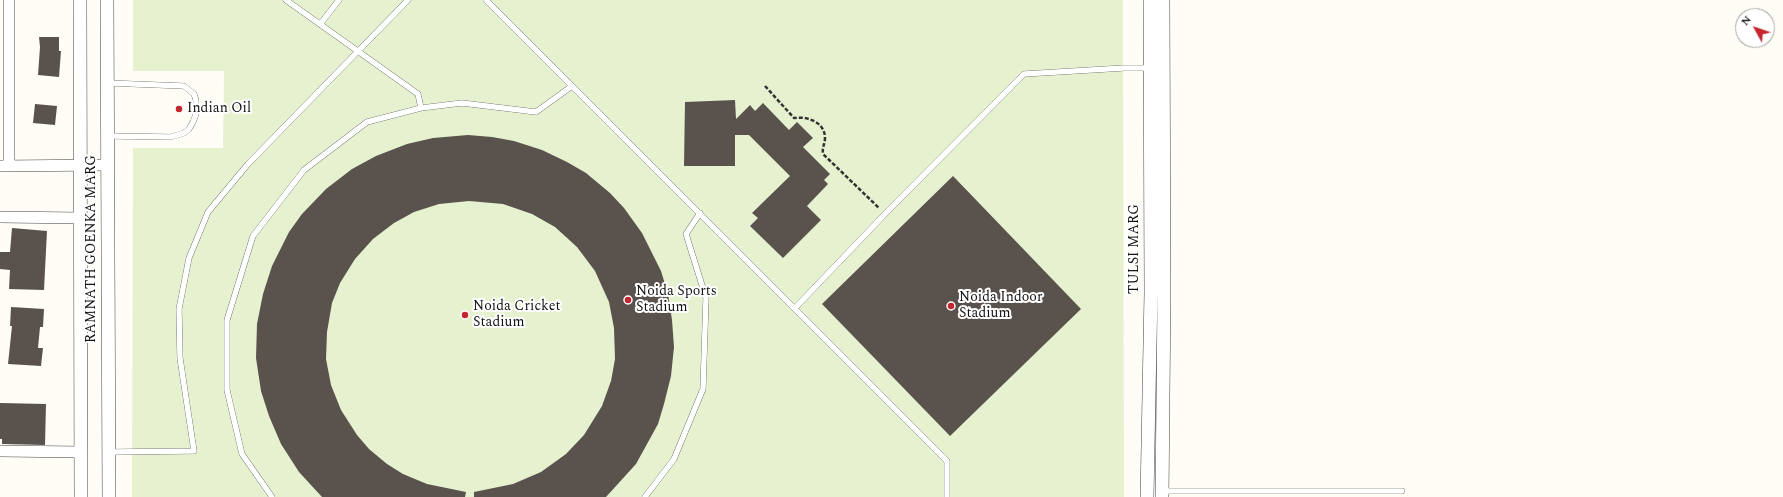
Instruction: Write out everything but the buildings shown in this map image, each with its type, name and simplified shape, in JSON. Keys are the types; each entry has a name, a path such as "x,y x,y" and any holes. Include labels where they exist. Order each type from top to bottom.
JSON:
{"street":[{"path":"9,0 4,44 4,166 108,165"},
{"name":"RAMNATH GOENKA MARG","path":"80,0 82,497"},
{"name":"RAMNATH GOENKA MARG","path":"107,0 109,497"},
{"name":"TULSI MARG","path":"1150,0 1157,68 1162,494"},
{"name":"TULSI MARG","path":"1147,497 1157,68 1163,0"},
{"path":"0,217 81,218"},
{"path":"0,451 81,452"}],"lane":[{"path":"286,0 321,23 418,94 421,108"},
{"path":"321,23 339,0"},
{"path":"108,452 194,451 180,358 179,309 189,258 208,212 248,164 408,0"},
{"path":"486,0 947,461 947,497"},
{"path":"795,308 885,214 1024,74 1124,68 1157,68"},
{"path":"108,83 184,86 194,94 196,100 196,114 193,122 184,133 171,137 108,136"},
{"path":"272,497 242,454 227,390 226,320 253,236 304,170 368,122 421,108 462,103 536,112 572,86"},
{"path":"645,497 674,459 703,389 706,298 686,234 700,213"},
{"path":"1162,494 1402,491"}],"path":[{"path":"765,86 794,118 811,119 820,126 825,137 822,147 823,154 885,214"}],"green space":[{"name":"Noida Sports Stadium","path":"133,0 1123,0 1124,497 132,497 133,148 223,148 224,71 133,71"}],"place":[{"name":"Indian Oil","path":"179,109"},
{"name":"Noida Sports Stadium","path":"628,300"},
{"name":"Noida Indoor Stadium","path":"951,306"},
{"name":"Noida Cricket Stadium","path":"465,315"}]}
